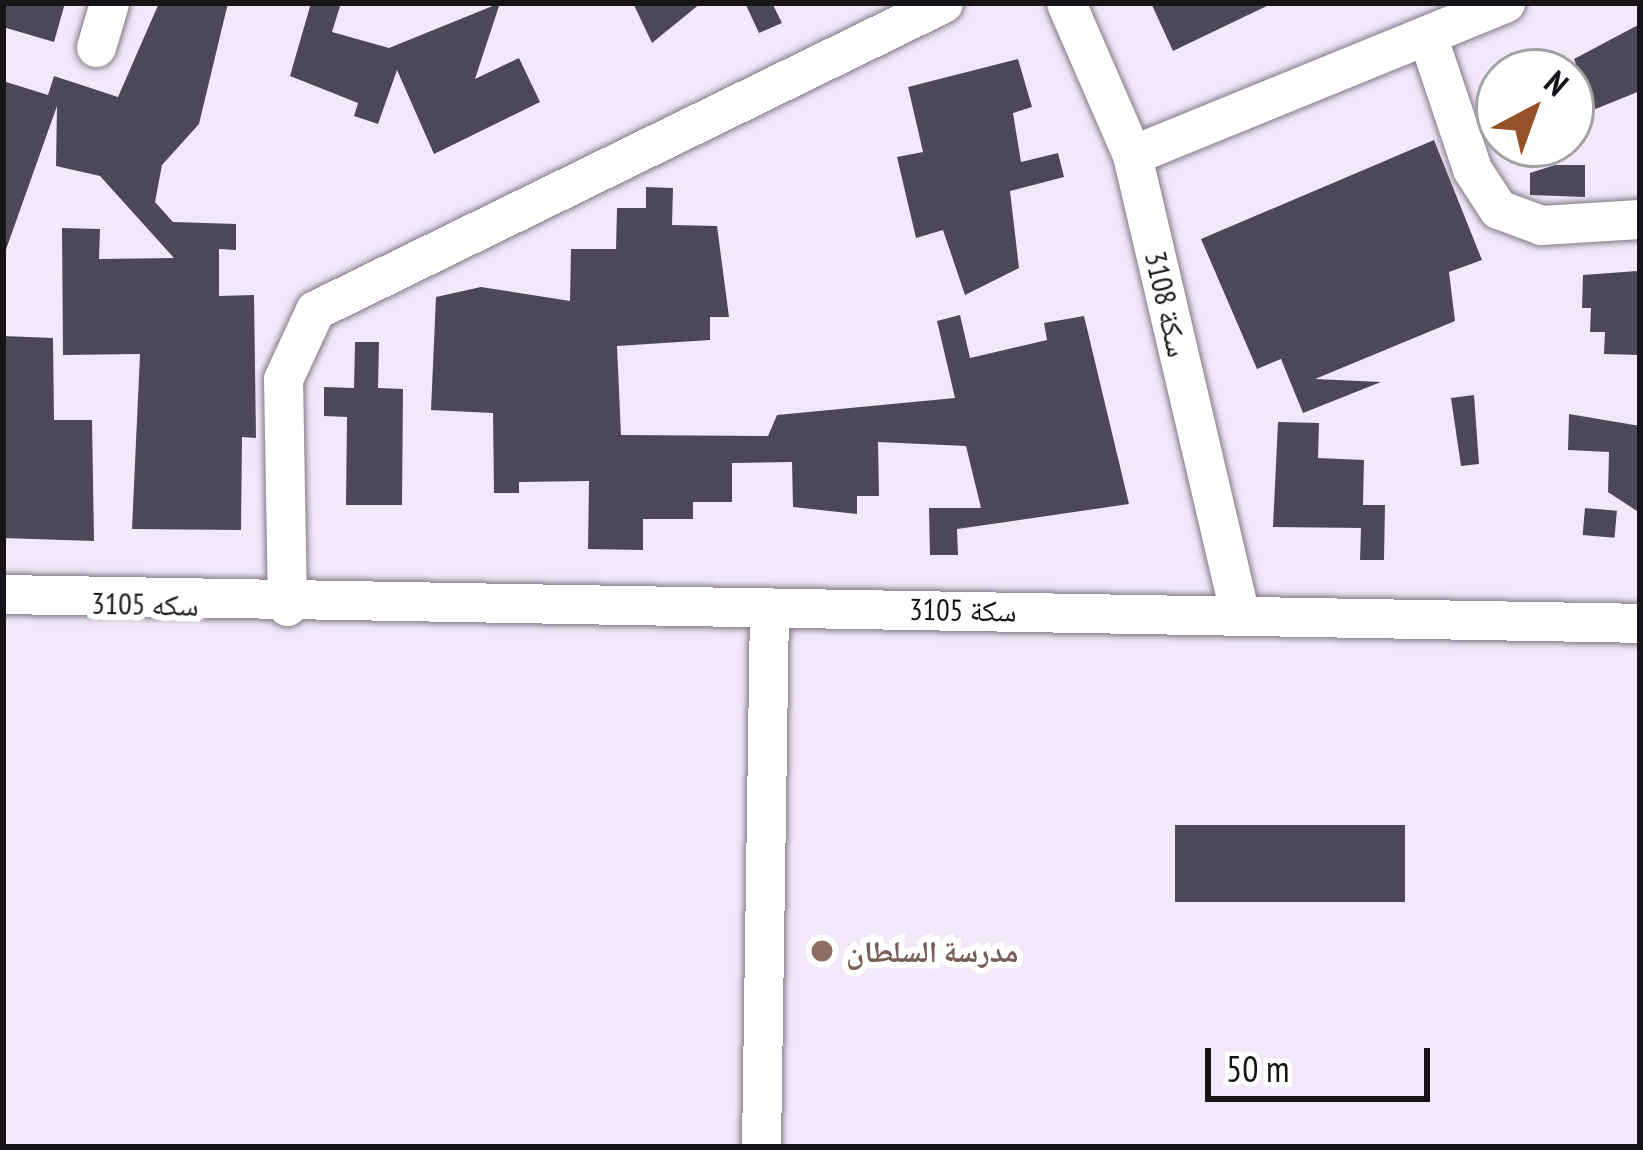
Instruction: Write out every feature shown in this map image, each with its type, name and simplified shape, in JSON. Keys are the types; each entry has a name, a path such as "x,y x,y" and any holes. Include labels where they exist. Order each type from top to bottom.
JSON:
{"street":[{"path":"96,47 109,3"},
{"path":"287,606 283,379 315,310 944,3"},
{"name":"سكة 3108","path":"1066,3 1132,154 1240,615"},
{"path":"1132,154 1504,3"},
{"path":"1427,35 1498,209 1541,225 1640,219"},
{"name":"سكه 3105","path":"3,595 287,606"},
{"name":"سكة 3105","path":"287,606 770,607 1640,623"},
{"path":"761,1147 770,607"}],"building":[{"path":"3,3 65,3 54,42 3,27"},
{"path":"159,3 228,3 199,124 162,165 155,202 173,222 236,224 236,250 219,249 219,296 254,295 256,438 242,437 241,530 132,529 140,354 63,355 62,228 100,229 99,259 174,258 100,176 56,166 57,106 3,258 3,81 48,95 54,76 118,97"},
{"path":"311,3 341,3 332,32 389,48 500,3 475,79 519,58 540,102 434,154 397,70 378,124 354,116 358,103 290,76"},
{"path":"633,3 701,3 652,43"},
{"path":"745,3 772,3 782,23 759,33"},
{"path":"1151,3 1273,3 1173,51"},
{"path":"1640,24 1640,91 1595,109 1595,48"},
{"path":"1018,59 1032,107 1013,113 1021,162 1058,153 1064,177 1010,191 1019,268 965,295 943,230 916,238 897,157 923,152 908,87"},
{"path":"1434,140 1482,260 1449,272 1455,321 1315,379 1381,382 1303,413 1281,359 1257,369 1201,239"},
{"path":"1585,168 1585,197 1530,195 1530,173"},
{"path":"646,187 673,188 672,225 717,226 729,317 710,317 710,340 617,346 621,435 768,436 777,415 955,398 937,321 960,315 970,358 1047,340 1044,323 1084,316 1129,504 957,529 958,555 930,555 929,508 981,508 966,446 878,442 879,496 857,496 857,514 793,507 792,462 732,463 732,502 693,502 693,519 643,519 643,550 588,549 589,481 519,482 519,493 494,493 493,413 431,410 436,297 481,287 570,301 571,249 616,249 617,208 646,208"},
{"path":"1637,271 1640,355 1604,354 1605,332 1590,332 1591,308 1582,308 1583,275"},
{"path":"3,336 53,338 54,420 92,420 94,541 3,538"},
{"path":"355,342 379,342 378,388 403,389 402,505 346,505 347,417 324,416 324,387 354,388"},
{"path":"1474,395 1479,464 1461,466 1451,398"},
{"path":"1569,414 1640,426 1640,513 1608,492 1609,452 1568,450"},
{"path":"1278,422 1319,423 1318,458 1364,460 1363,505 1385,505 1384,560 1360,560 1361,528 1273,527"},
{"path":"1585,508 1617,511 1615,538 1583,535"},
{"path":"1175,825 1405,825 1405,902 1175,902"}],"place":[{"name":"مدرسة السلطان","path":"822,951"}]}
